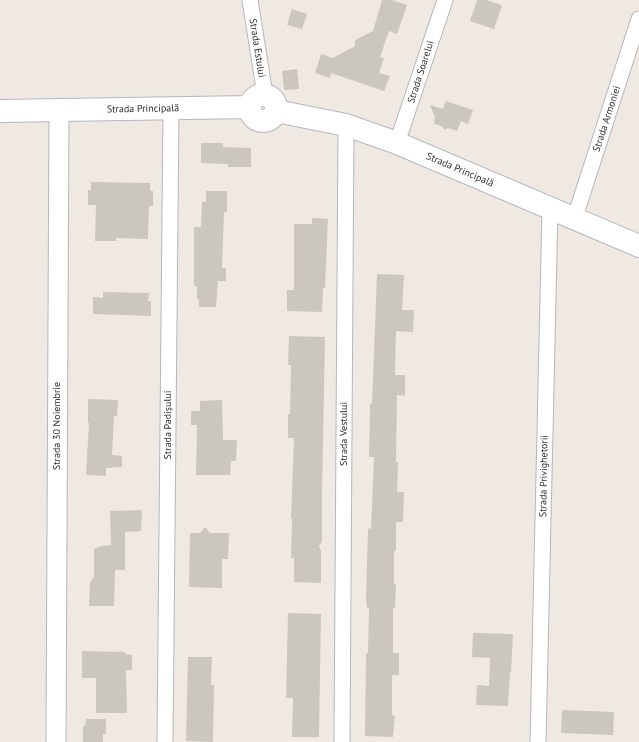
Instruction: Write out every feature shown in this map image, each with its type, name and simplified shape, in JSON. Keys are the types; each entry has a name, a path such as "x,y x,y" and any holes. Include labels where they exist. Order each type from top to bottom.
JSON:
{"main road":[{"name":"Strada Principală","path":"0,111 171,109 264,105 346,125 398,143 574,220 639,246"}],"street":[{"name":"Strada Estului","path":"250,0 264,105"},
{"name":"Strada Soarelui","path":"398,143 445,0"},
{"name":"Strada Armoniei","path":"574,220 639,19"},
{"name":"Strada Padișului","path":"165,742 171,109"},
{"name":"Strada 30 Noiembrie","path":"56,742 59,110"},
{"name":"Strada Vestului","path":"342,742 346,125"},
{"name":"Strada Privighetorii","path":"538,742 550,209"}],"building":[{"path":"382,0 392,0 407,5 397,34 389,31 380,57 384,58 379,73 390,76 384,91 331,73 330,78 315,73 321,54 333,58 355,46 355,40 373,31"},
{"path":"477,0 486,0 502,5 494,29 470,21"},
{"path":"292,9 307,14 302,29 287,25"},
{"path":"297,69 299,89 284,90 282,71"},
{"path":"446,101 473,110 468,124 461,121 457,131 448,128 444,130 442,126 434,124 435,117 430,105 443,109"},
{"path":"201,143 223,143 223,147 251,148 251,167 228,167 228,164 201,163"},
{"path":"91,182 150,183 150,191 153,191 153,206 149,206 148,239 116,238 116,241 95,241 96,205 88,205 88,190 91,190"},
{"path":"206,191 227,191 227,212 224,212 222,268 226,268 226,281 218,281 216,307 199,307 199,299 197,299 197,286 194,286 194,227 201,227 202,202 206,202"},
{"path":"312,218 328,219 325,288 323,288 322,312 287,311 287,290 294,290 294,224 312,224"},
{"path":"377,274 404,275 402,310 414,310 413,332 396,331 395,375 405,375 405,396 397,395 397,492 404,492 403,522 396,522 396,551 394,551 394,584 396,584 395,608 393,608 393,653 399,653 399,675 392,675 392,715 395,716 393,737 365,736 366,653 368,653 369,608 367,608 366,599 368,528 371,529 374,457 369,457 370,404 372,404"},
{"path":"103,292 149,293 148,301 151,301 151,316 93,314 93,297 103,298"},
{"path":"289,336 325,337 322,542 319,546 321,551 321,583 294,582 294,558 291,558 291,518 294,438 288,438 291,365 288,365"},
{"path":"88,399 118,400 117,416 114,416 112,455 122,456 122,467 106,468 106,476 86,475 89,423"},
{"path":"222,400 223,440 237,440 236,461 231,461 230,475 196,475 197,425 191,425 191,411 200,411 200,401"},
{"path":"142,510 141,531 125,532 125,570 115,570 114,606 89,606 90,583 94,576 94,549 101,546 111,545 110,511"},
{"path":"205,527 210,533 229,533 228,559 222,559 222,588 189,587 190,533 200,533"},
{"path":"288,613 321,614 319,737 292,737 293,698 286,698"},
{"path":"473,633 513,634 508,706 476,705 477,685 489,686 490,658 472,657"},
{"path":"82,651 125,652 125,654 132,655 132,670 126,670 127,713 96,713 96,678 82,678"},
{"path":"188,657 212,657 211,685 214,685 213,742 186,741"},
{"path":"562,710 614,712 613,735 561,733"},
{"path":"86,719 106,719 106,734 103,734 103,742 83,742 83,726 85,726"}]}
